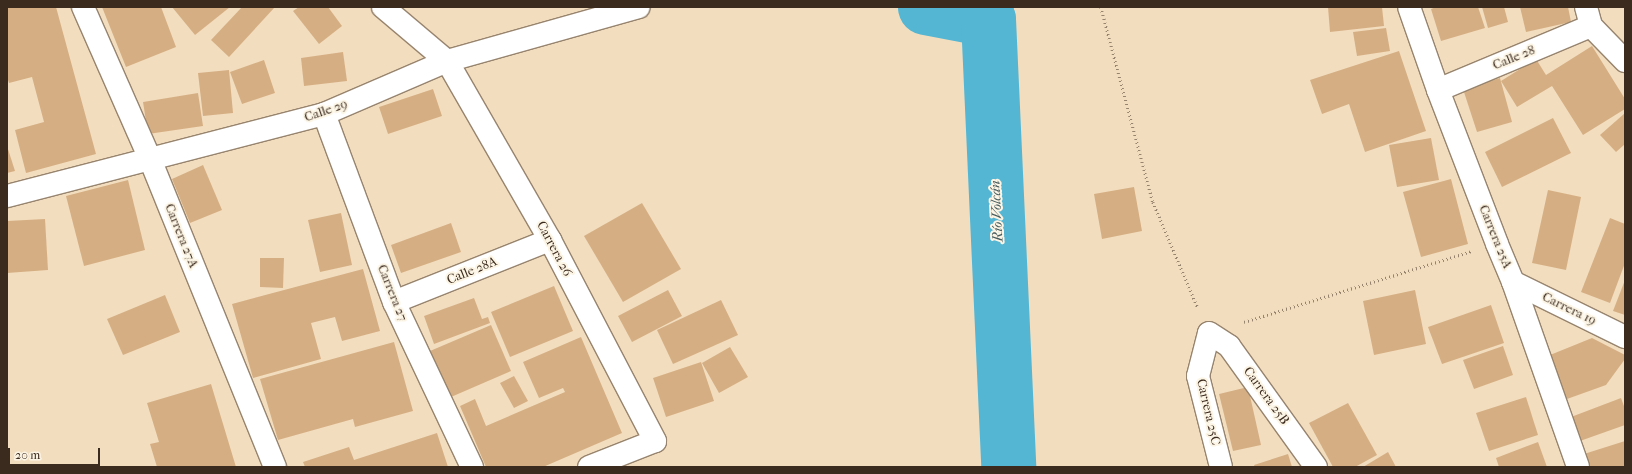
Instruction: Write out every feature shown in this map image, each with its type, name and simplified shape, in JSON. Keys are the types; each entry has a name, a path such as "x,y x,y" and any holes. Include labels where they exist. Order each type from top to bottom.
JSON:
{"street":[{"name":"Carrera 27A","path":"83,7 150,159 275,467"},
{"path":"383,7 447,61"},
{"name":"Calle 29","path":"7,196 324,114 447,61 639,7"},
{"name":"Carrera 25A","path":"1409,7 1438,90 1513,282 1578,467"},
{"path":"1589,16 1625,61"},
{"name":"Calle 28","path":"1438,90 1589,16"},
{"name":"Carrera 26","path":"447,61 550,240 655,441 589,467"},
{"name":"Carrera 27","path":"324,114 394,302 472,467"},
{"name":"Calle 28A","path":"394,302 550,240"},
{"name":"Carrera 19","path":"1513,282 1625,337"},
{"name":"Carrera 25C","path":"1209,333 1198,376 1221,467"},
{"name":"Carrera 25B","path":"1209,333 1229,346 1316,467"}],"path":[{"path":"1101,7 1153,202 1209,333 1497,244"}],"building":[{"path":"7,7 56,7 96,154 26,173 15,130 44,122 32,77 9,83 7,77"},
{"path":"102,7 161,7 176,47 126,67"},
{"path":"172,7 230,7 195,35"},
{"path":"242,7 275,7 229,57 211,40"},
{"path":"299,7 328,7 342,26 319,44 293,11"},
{"path":"1328,7 1382,7 1384,26 1330,32"},
{"path":"1436,7 1478,7 1485,28 1441,41 1431,9"},
{"path":"1482,7 1504,7 1508,22 1488,28"},
{"path":"1520,7 1568,7 1571,22 1526,32"},
{"path":"1386,28 1390,51 1357,56 1353,32"},
{"path":"1592,46 1625,99 1625,109 1583,135 1552,86 1517,107 1501,81 1536,59 1546,75"},
{"path":"1399,51 1426,131 1365,152 1349,104 1322,114 1310,80"},
{"path":"343,52 347,81 304,86 301,58"},
{"path":"264,60 275,93 242,104 230,72"},
{"path":"229,70 233,113 203,116 198,73"},
{"path":"1500,78 1512,122 1477,132 1463,89"},
{"path":"433,89 442,116 388,134 379,107"},
{"path":"198,93 203,126 148,134 143,102"},
{"path":"1625,113 1625,144 1616,152 1600,135"},
{"path":"1553,118 1571,153 1502,187 1485,152"},
{"path":"1431,138 1439,180 1397,187 1389,145"},
{"path":"7,146 15,171 7,173"},
{"path":"203,165 222,210 190,223 172,179"},
{"path":"1451,179 1468,244 1421,257 1403,192"},
{"path":"128,180 145,250 84,266 66,196"},
{"path":"1134,187 1142,231 1102,239 1094,194"},
{"path":"1548,190 1581,197 1566,270 1532,263"},
{"path":"642,203 681,269 623,302 584,236"},
{"path":"341,213 352,265 320,272 308,220"},
{"path":"1610,218 1625,224 1625,263 1610,303 1581,292"},
{"path":"45,219 48,270 7,273 7,221"},
{"path":"451,223 461,252 401,273 391,245"},
{"path":"260,258 284,258 283,288 260,287"},
{"path":"363,269 380,331 342,341 335,317 311,323 321,359 253,378 232,304"},
{"path":"1625,280 1625,315 1613,311"},
{"path":"554,286 573,331 510,357 491,312"},
{"path":"668,290 682,316 632,342 618,316"},
{"path":"1415,290 1426,344 1374,355 1363,301"},
{"path":"165,295 180,332 123,355 107,319"},
{"path":"474,298 482,319 488,317 490,323 434,344 424,316"},
{"path":"721,300 738,335 673,364 657,330"},
{"path":"1491,305 1504,343 1442,364 1428,327"},
{"path":"491,325 511,371 451,397 430,351"},
{"path":"581,337 622,433 543,467 486,467 460,406 475,399 486,426 565,392 563,388 539,398 523,362"},
{"path":"1592,338 1625,355 1625,359 1606,385 1567,399 1550,355"},
{"path":"394,342 413,411 355,427 353,419 278,440 260,379"},
{"path":"1503,346 1513,375 1474,389 1463,360"},
{"path":"730,347 748,377 719,393 702,363"},
{"path":"701,362 714,401 666,417 653,378"},
{"path":"514,376 528,401 514,408 500,383"},
{"path":"211,384 236,467 157,467 150,444 159,442 147,403"},
{"path":"1248,387 1261,445 1233,451 1219,394"},
{"path":"1526,397 1538,435 1489,451 1476,413"},
{"path":"1621,398 1625,409 1625,425 1580,441 1571,417"},
{"path":"1348,403 1377,455 1355,467 1333,467 1309,423"},
{"path":"437,433 448,467 305,467 303,462 349,447 354,460"},
{"path":"1625,441 1625,467 1588,467 1584,454"},
{"path":"1538,442 1547,467 1499,467 1496,458"},
{"path":"1388,452 1396,467 1363,467"},
{"path":"1288,454 1292,467 1255,467 1254,465"}],"waterway":[{"name":"Río Volcán","path":"925,7 988,19 1008,467"}]}
